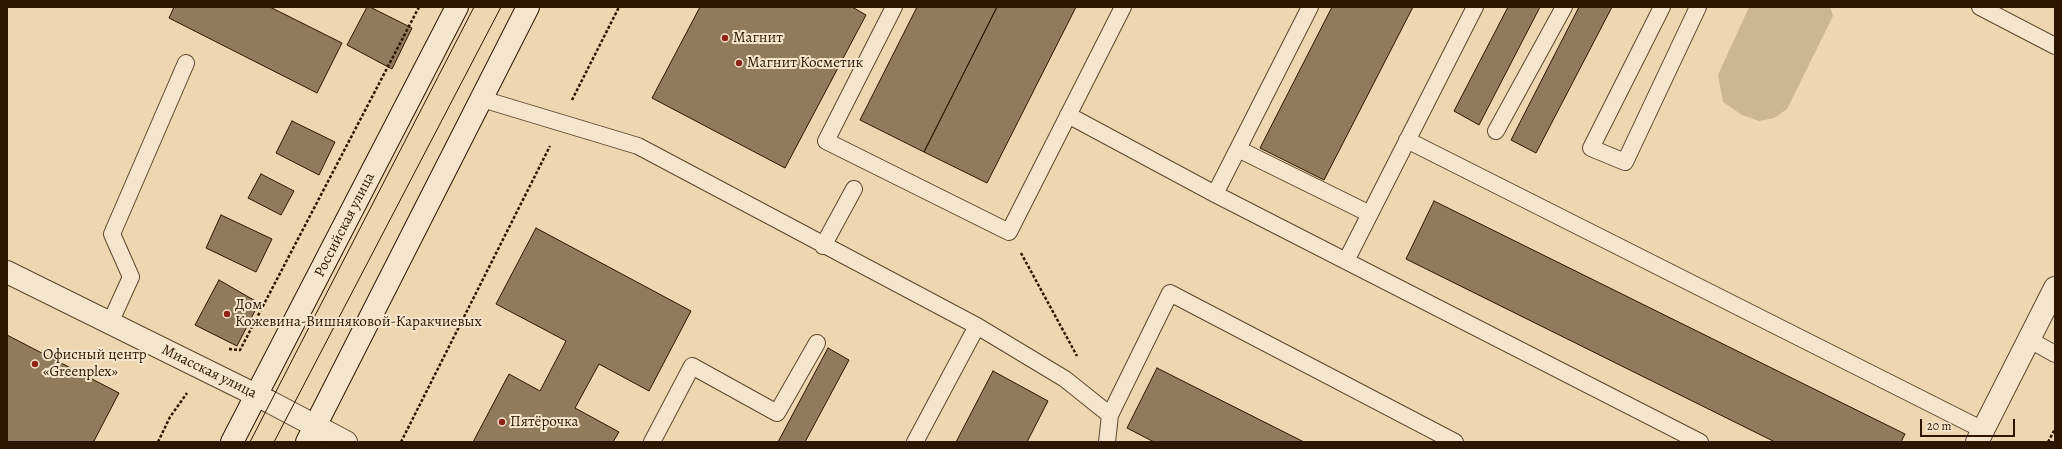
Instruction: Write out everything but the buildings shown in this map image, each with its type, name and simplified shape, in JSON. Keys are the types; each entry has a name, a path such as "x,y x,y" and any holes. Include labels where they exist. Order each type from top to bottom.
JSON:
{"main road":[{"name":"Российская улица","path":"232,442 457,7"},
{"path":"311,434 528,7"},
{"name":"Миасская улица","path":"7,272 257,396 311,434 346,442"},
{"path":"1980,436 2055,288"}],"lane":[{"path":"894,7 826,141 1009,232 1123,7"},
{"path":"1215,194 1310,7"},
{"path":"1346,261 1475,7"},
{"path":"1496,130 1564,7"},
{"path":"1662,7 1590,148 1625,162 1698,7"},
{"path":"1980,7 2055,46"},
{"path":"110,323 130,278 112,234 186,63"},
{"path":"482,98 638,146 823,246 977,326 1065,379 1110,416"},
{"path":"1068,115 1215,194 1700,442"},
{"path":"1407,140 1980,436"},
{"path":"1238,149 1370,214"},
{"path":"823,246 854,189"},
{"path":"1107,442 1110,416 1170,293 1455,442"},
{"path":"915,442 977,326"},
{"path":"2028,339 2055,354"},
{"path":"652,442 692,366 777,413 817,344"}],"path":[{"path":"158,442 170,418 204,370 223,349 240,350 419,7"},
{"path":"401,442 619,7"},
{"path":"1009,232 1080,361"},
{"path":"2048,442 2055,429"}],"shaded area":[{"path":"1749,7 1830,7 1833,16 1787,109 1774,118 1759,121 1742,115 1723,102 1718,75"}],"tram line":[{"path":"250,442 474,7"},
{"path":"274,442 501,7"}],"place":[{"name":"Магнит","path":"725,38"},
{"name":"Магнит Косметик","path":"739,63"},
{"name":"Дом Кожевина-Вишняковой-Каракчиевых","path":"227,314"},
{"name":"Офисный центр «Greenplex»","path":"35,364"},
{"name":"Пятёрочка","path":"502,422"}]}
